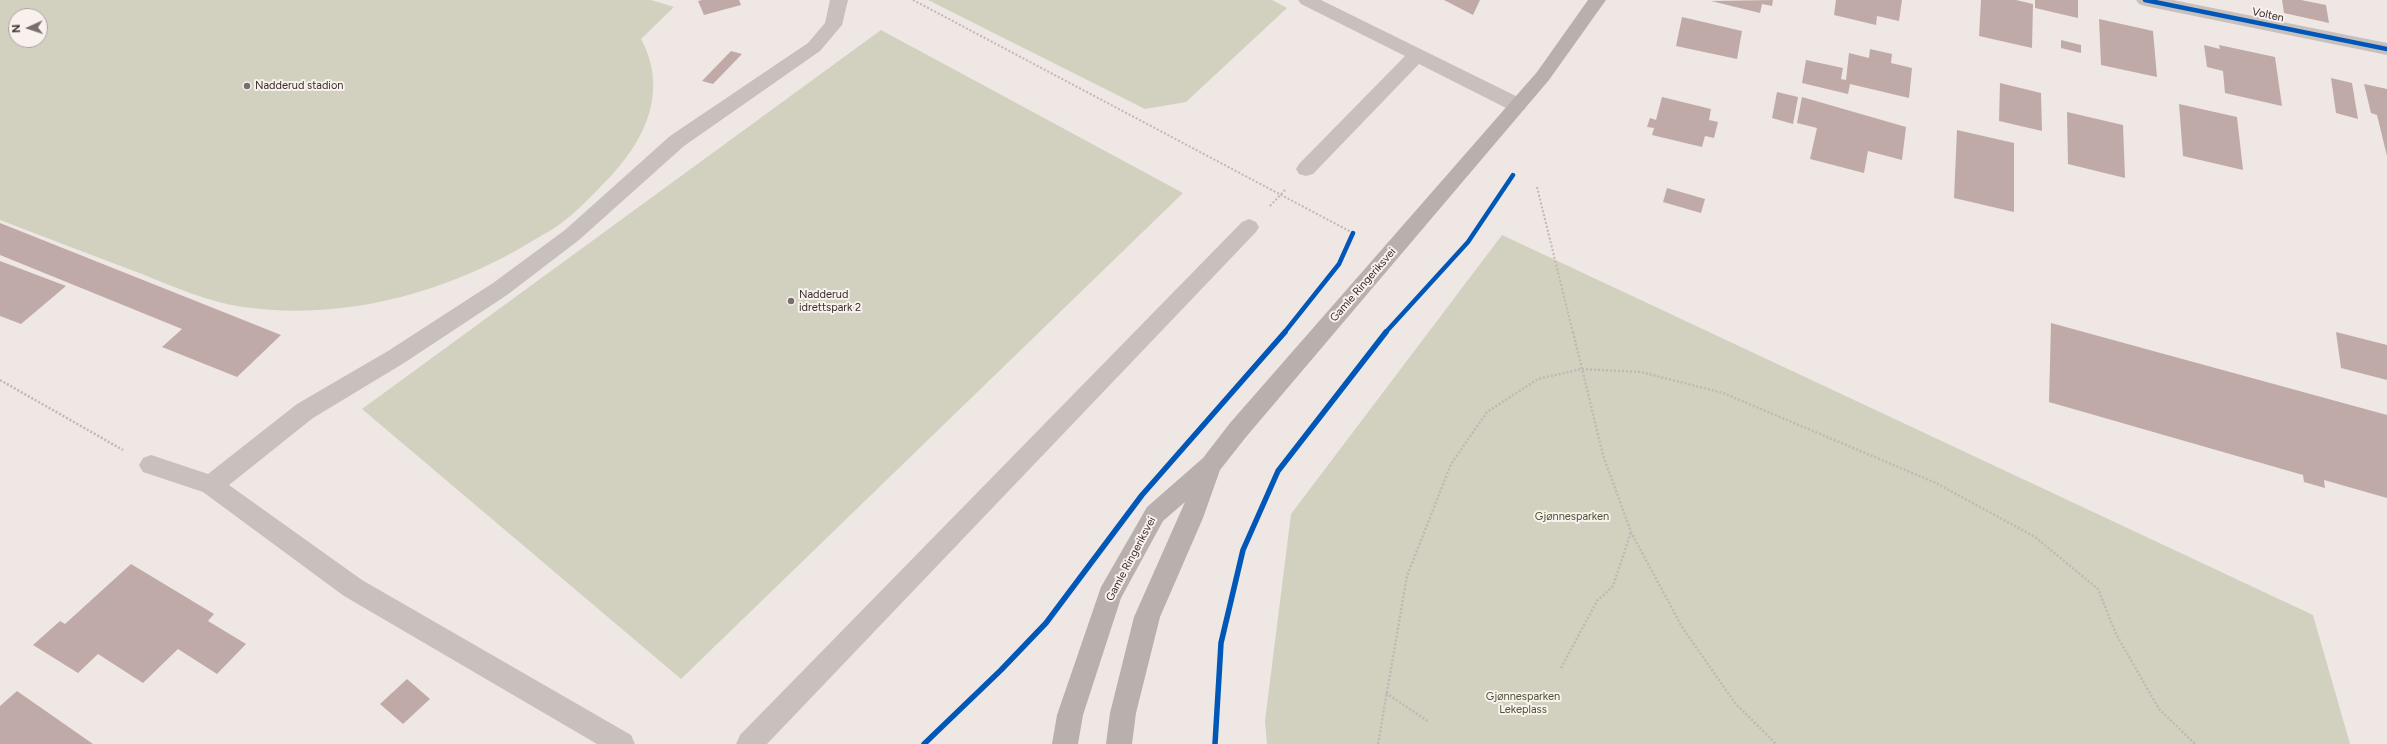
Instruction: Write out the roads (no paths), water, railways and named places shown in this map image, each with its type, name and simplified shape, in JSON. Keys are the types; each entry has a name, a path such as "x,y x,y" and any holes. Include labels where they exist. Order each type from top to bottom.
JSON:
{"main road":[{"name":"Gamle Ringeriksvei","path":"1065,744 1072,708 1110,595 1155,514 1211,465 1238,430 1542,76 1597,0"},
{"name":"Gamle Ringeriksvei","path":"1119,744 1123,712 1147,617 1191,518 1211,465"}],"street":[{"path":"211,484 304,411 396,357 500,289 572,235 677,142 814,47 833,25 839,0"},
{"path":"1307,0 1416,56 1517,105"},
{"name":"Volten","path":"2145,0 2387,50"},
{"path":"1306,168 1416,56"},
{"path":"749,744 1249,228"},
{"path":"151,465 211,484 353,588 622,744"}],"place":[{"name":"Nadderud stadion","path":"247,86"},
{"name":"Nadderud idrettspark 2","path":"791,301"}],"park label":[{"name":"Gjønnesparken","path":"1572,517"},
{"name":"Gjønnesparken Lekeplass","path":"1523,703"}]}
